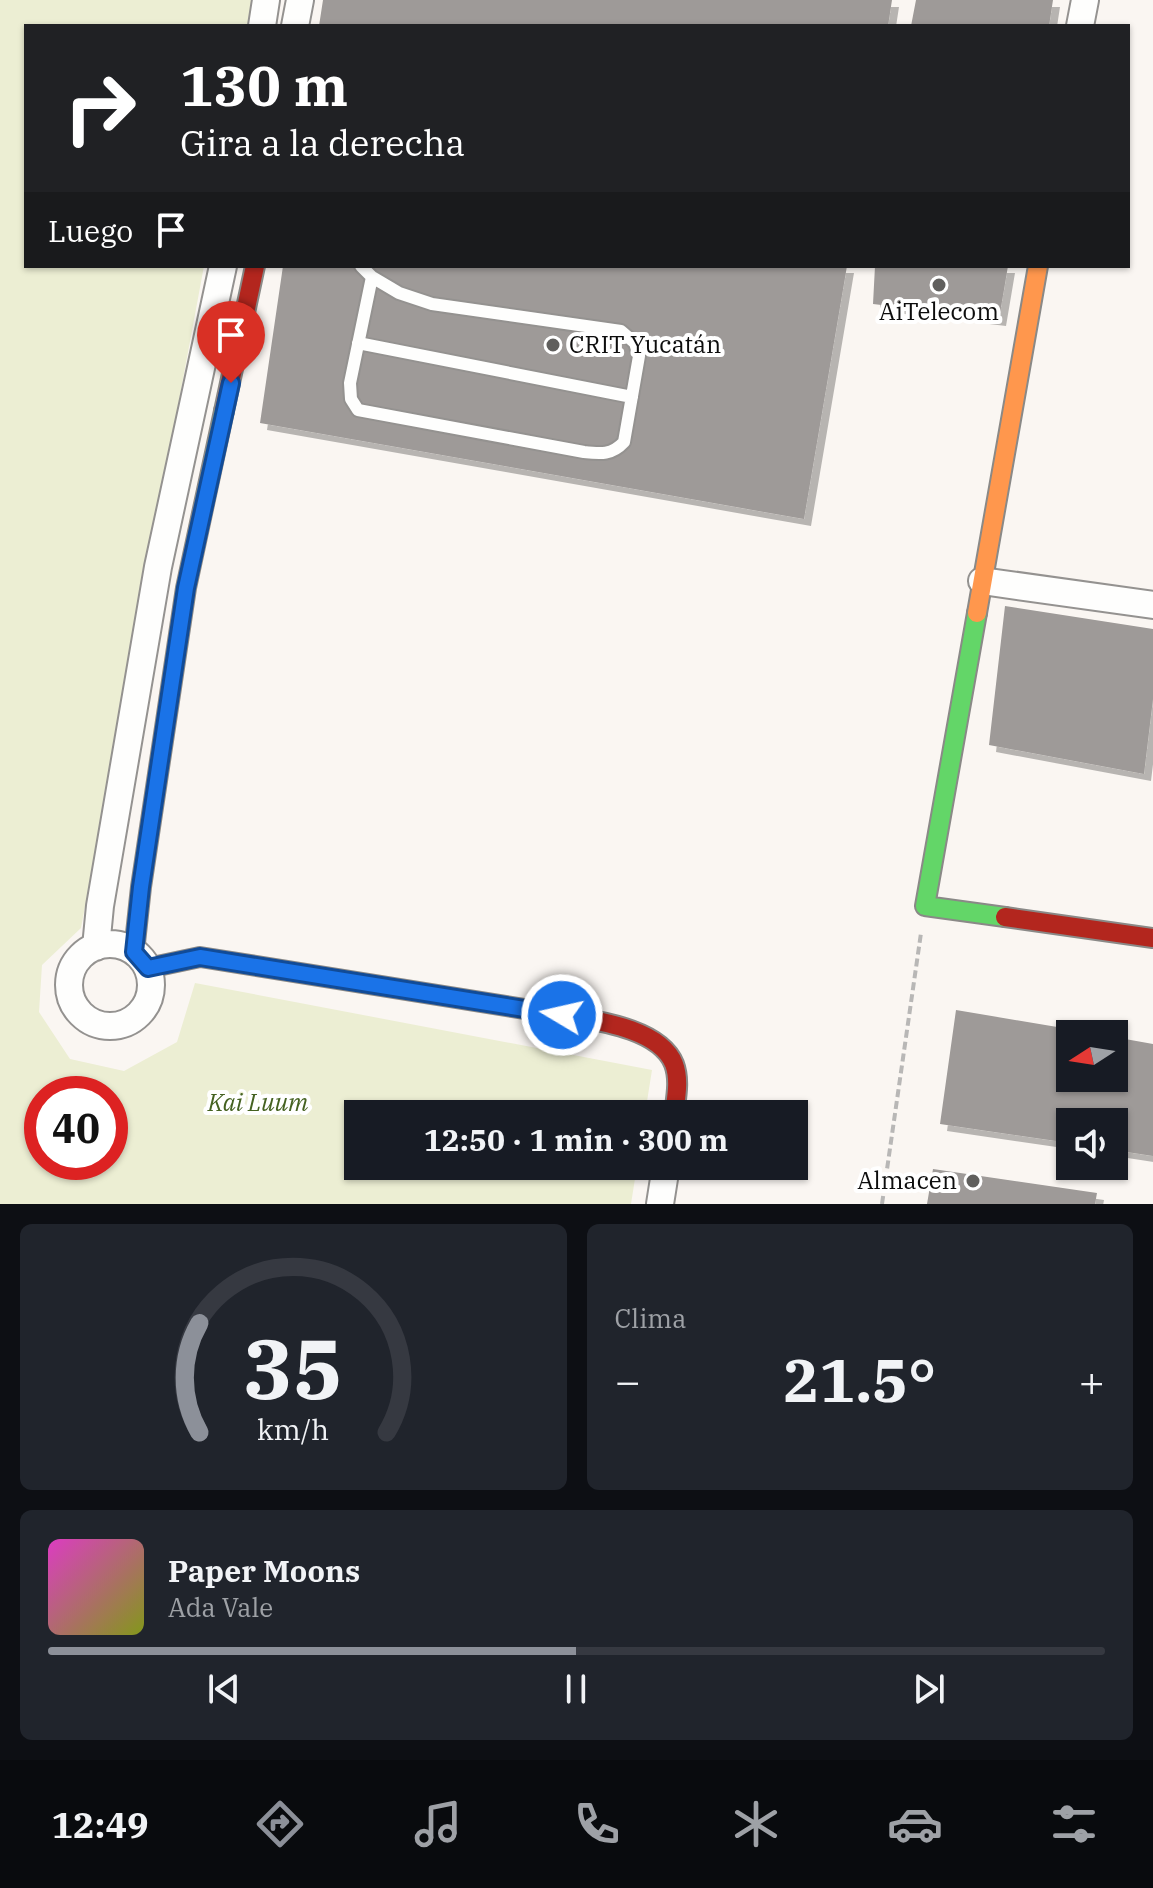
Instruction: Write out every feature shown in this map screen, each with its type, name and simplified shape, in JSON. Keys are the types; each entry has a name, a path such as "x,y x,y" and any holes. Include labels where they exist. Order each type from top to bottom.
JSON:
{"street":[{"path":"262,24 266,0"},
{"path":"295,24 300,0"},
{"path":"1080,24 1085,0"},
{"path":"255,268 186,588 141,887 141,960 151,992 138,1017 123,1025 100,1026 87,1020 77,1011 69,996 68,981 76,960 87,950 118,944 141,960 200,957 622,1025 669,1052 680,1077 676,1100"},
{"path":"1038,268 925,906 1153,938"},
{"path":"96,947 100,906 158,567 221,275 250,296"},
{"path":"982,581 1153,605"},
{"path":"660,1204 664,1180"}],"lane":[{"path":"363,268 399,293 432,304 621,331 635,343 639,356 624,442 616,451 601,454 372,415 358,410 351,399 350,383 372,277"},
{"path":"358,343 632,397"}],"path":[{"path":"882,1204 925,906"}],"green space":[{"name":"Kai Luum","path":"0,0 253,0 248,24 24,24 24,268 204,268 81,928 42,965 39,1012 70,1059 124,1071 177,1042 195,983 652,1070 647,1100 344,1100 344,1180 635,1180 631,1204 0,1204"}],"building":[{"path":"323,0 892,0 888,24 319,24"},
{"path":"916,0 1053,0 1049,24 911,24"},
{"name":"CRIT Yucatán","path":"283,268 847,268 804,519 260,423"},
{"name":"AiTelecom","path":"875,268 1008,268 999,319 873,304"},
{"path":"1005,606 1153,629 1153,699 1144,774 989,745"},
{"path":"956,1010 1056,1027 1056,1092 1128,1092 1128,1040 1153,1044 1153,1156 1128,1152 1128,1108 1056,1108 1056,1141 940,1124"},
{"name":"Almacen","path":"933,1169 1097,1193 1095,1204 927,1204"}],"traffic: fast":[{"path":"134,952 186,588 224,411"},
{"path":"977,613 925,906 1005,917"}],"traffic: slow":[{"path":"977,613 1038,268"},
{"path":"148,968 200,957 575,1017"}],"traffic: jam":[{"path":"224,411 255,268"},
{"path":"1005,917 1153,938"},
{"path":"575,1017 631,1030 657,1043 674,1064 677,1076 676,1100"}],"place":[{"name":"AiTelecom","path":"939,285"},
{"name":"CRIT Yucatán","path":"553,345"},
{"name":"Almacen","path":"973,1181"}],"route":[{"path":"231,383 186,588 134,952 148,968 200,957 562,1015"}]}
